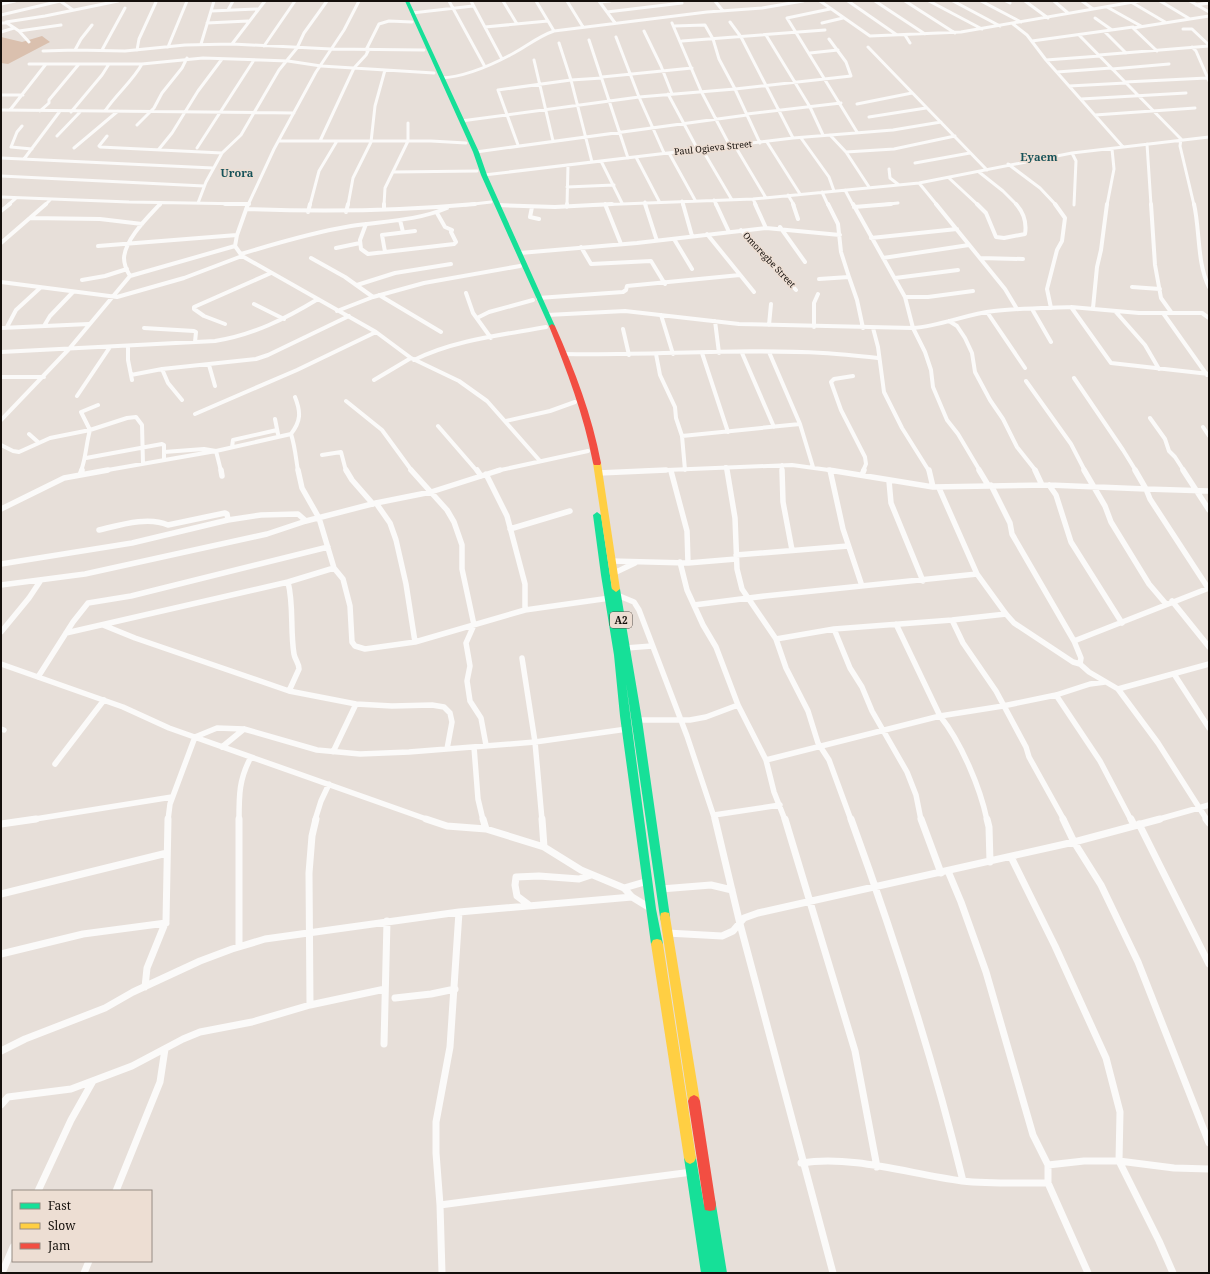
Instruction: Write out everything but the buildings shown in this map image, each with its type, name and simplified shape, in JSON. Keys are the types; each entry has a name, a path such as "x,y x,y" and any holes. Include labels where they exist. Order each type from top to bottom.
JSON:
{"highway":[{"name":"A2","path":"403,1 476,152 481,173"},
{"name":"A2","path":"407,1 424,50 438,75 520,266 536,299 547,314 573,375 592,437 614,573 613,596 626,648 667,933 683,1026 720,1273"},
{"name":"A2","path":"494,204 520,253 546,327 567,377 588,451 613,596 627,729 651,909 708,1273"}],"street":[{"path":"1,4 15,1"},
{"path":"1,15 60,1 73,10"},
{"path":"1,23 118,1"},
{"path":"168,47 187,1"},
{"path":"201,44 214,1"},
{"path":"228,10 232,1"},
{"path":"232,44 257,9 265,1"},
{"path":"264,46 295,1"},
{"path":"198,203 204,186 222,153 240,135 280,70 297,48 304,33 327,1"},
{"path":"359,1 344,30 330,49 274,149 246,209 237,235 235,246 242,255 337,311 349,316 376,332 413,359 459,381 487,401 540,461"},
{"path":"449,1 452,9 456,12 474,51 484,65"},
{"path":"471,1 502,59"},
{"path":"503,1 517,24"},
{"path":"536,1 554,31"},
{"path":"567,1 583,27"},
{"path":"610,1 600,2 615,23"},
{"path":"716,1 724,11"},
{"path":"29,64 142,64 187,58 288,61 321,66 385,70 454,78 502,59 520,50 543,34 554,31 669,17 762,8 803,1"},
{"path":"820,1 869,36 954,33 1048,18 1068,13 1139,1"},
{"path":"848,1 897,35"},
{"path":"875,1 925,34"},
{"path":"905,1 954,33"},
{"path":"929,1 982,29"},
{"path":"954,1 1000,26"},
{"path":"981,1 1022,22"},
{"path":"1006,1 1010,3"},
{"path":"1025,1 1048,18"},
{"path":"1054,1 1068,13"},
{"path":"1082,1 1093,9"},
{"path":"1111,1 1119,5"},
{"path":"1160,1 1190,19"},
{"path":"1190,1 1209,12"},
{"path":"137,50 139,39 150,19 156,2"},
{"path":"607,12 681,2 681,16"},
{"path":"1131,2 1165,22"},
{"path":"1196,5 1209,3"},
{"path":"320,141 354,68 364,57 370,39 379,24 474,6"},
{"path":"1107,7 1140,26"},
{"path":"102,50 126,8"},
{"path":"211,11 257,9"},
{"path":"830,9 787,19 797,32 841,103 857,132"},
{"path":"669,17 682,41 683,48 702,92 730,146"},
{"path":"1032,41 1079,36 1190,19 1207,17 1209,20"},
{"path":"822,23 843,18"},
{"path":"1095,18 1113,30"},
{"path":"208,23 248,21"},
{"path":"485,27 548,21"},
{"path":"6,22 29,42"},
{"path":"730,22 741,37 793,138"},
{"path":"674,26 703,24 713,38 719,59 736,89 746,115 760,143"},
{"path":"1013,24 1022,30 1032,41 1046,60 1123,147"},
{"path":"18,31 61,25"},
{"path":"75,50 81,39 92,25"},
{"path":"1134,27 1132,29 1157,51"},
{"path":"1,32 14,28"},
{"path":"1183,29 1192,29 1209,45"},
{"path":"682,41 826,30"},
{"path":"644,31 684,124 732,200"},
{"path":"1104,31 1126,53"},
{"path":"766,35 810,107 823,135"},
{"path":"905,35 910,42"},
{"path":"1079,36 1181,139"},
{"path":"616,37 639,98 664,153"},
{"path":"461,121 670,94 736,89 825,78 846,77 852,75 847,62 829,39"},
{"path":"589,40 628,158"},
{"path":"559,43 571,80 592,162"},
{"path":"43,51 137,50 201,44 232,44 330,49 424,50"},
{"path":"1046,60 1157,51 1209,45"},
{"path":"868,47 987,170"},
{"path":"1192,47 1196,51 1209,82"},
{"path":"810,53 838,50"},
{"path":"137,125 152,112 162,93 182,68 187,58"},
{"path":"159,149 172,133 198,91 222,59"},
{"path":"197,148 254,60"},
{"path":"534,60 553,141"},
{"path":"10,110 46,64"},
{"path":"40,111 49,103 48,101 79,64"},
{"path":"71,112 102,75 109,64"},
{"path":"105,111 115,97 133,78 142,64"},
{"path":"1057,72 1169,64"},
{"path":"518,145 498,90 571,80 692,68"},
{"path":"346,212 352,178 371,142 381,80 385,70"},
{"path":"1069,86 1207,78"},
{"path":"857,104 912,93"},
{"path":"1081,99 1186,93"},
{"path":"1,95 22,95"},
{"path":"476,152 778,110 841,103"},
{"path":"869,118 926,108"},
{"path":"1095,115 1195,108"},
{"path":"1,110 71,112 118,111 294,113"},
{"path":"24,159 60,111"},
{"path":"74,148 118,111"},
{"path":"57,136 80,112"},
{"name":"Paul Ogieva Street","path":"394,172 481,173 568,165 793,138 893,130 941,122"},
{"path":"384,209 386,188 408,141 408,123"},
{"path":"22,126 17,132 11,147 32,149"},
{"path":"830,135 846,152 869,187"},
{"path":"107,136 100,147 222,153"},
{"path":"846,152 894,149 955,136"},
{"path":"246,209 346,212 494,204 532,207 567,207 659,201 753,199 919,183 979,172 1008,164 1072,153 1181,139 1209,137"},
{"path":"801,138 829,177 834,191"},
{"path":"1181,139 1180,146 1197,218 1204,277 1209,287"},
{"path":"279,141 408,141 466,143"},
{"path":"308,212 315,180 320,168 337,142"},
{"path":"767,142 800,194"},
{"path":"1147,144 1154,256 1161,298 1171,312"},
{"path":"736,146 766,198"},
{"path":"1093,308 1104,216 1114,169 1112,149"},
{"path":"669,152 695,200"},
{"path":"915,163 970,153"},
{"path":"1072,153 1076,161 1074,205"},
{"path":"636,157 659,201"},
{"path":"1,158 213,168"},
{"path":"601,161 622,203"},
{"path":"1008,164 1042,190 1059,208 1065,218 1062,241 1056,250 1048,281 1051,308"},
{"path":"567,207 568,165"},
{"path":"889,169 890,178 899,185"},
{"path":"949,178 986,213 996,237 1004,238 1025,234 1026,222 1015,202 999,187 979,172"},
{"path":"1,176 204,186"},
{"path":"919,183 1006,289 1017,309"},
{"path":"567,187 614,185"},
{"path":"845,190 905,297 913,328 925,352 931,370 933,387 947,420 958,434 990,485 1010,523 1012,534 1074,641 1080,658 1080,664"},
{"path":"822,192 838,224 841,252 857,300 863,328"},
{"path":"788,195 793,202 798,219"},
{"path":"1,197 161,203 249,204"},
{"path":"1,211 16,198"},
{"path":"1,243 51,199"},
{"path":"753,199 766,228"},
{"path":"714,200 729,232"},
{"path":"682,201 692,236"},
{"path":"646,202 657,241"},
{"path":"130,276 124,259 130,244 142,224 161,203"},
{"path":"854,207 898,203"},
{"path":"605,204 621,244"},
{"path":"2,283 111,298 124,296 184,278 242,255 297,238 366,224 400,220 437,213 449,207"},
{"path":"532,207 530,217 539,219"},
{"path":"366,224 360,243 361,249 366,253 454,244 456,242 451,232 452,230 445,227 437,213"},
{"path":"30,218 100,218 142,224"},
{"path":"400,220 403,232"},
{"path":"520,253 657,241 741,230 780,227 817,234 840,235"},
{"path":"780,227 806,262"},
{"path":"871,238 957,229"},
{"name":"Omoregbe Street","path":"741,230 758,251 782,273 796,290"},
{"path":"385,252 382,236 416,231"},
{"path":"707,234 754,292"},
{"path":"98,246 237,235"},
{"path":"674,239 692,269"},
{"path":"336,248 360,243"},
{"path":"883,258 969,245"},
{"path":"1,420 70,349 130,276 235,246"},
{"path":"581,247 591,264 651,262 665,284"},
{"path":"311,258 357,285 373,297"},
{"path":"980,258 1023,259"},
{"path":"357,285 395,273 451,264"},
{"path":"337,311 379,295 424,283 520,266"},
{"path":"82,280 105,276 127,269"},
{"path":"895,278 958,270"},
{"path":"225,324 204,316 194,309 194,307 252,283 271,273"},
{"path":"477,318 496,310 536,299 623,292 626,290 627,286 665,284 740,275"},
{"path":"820,278 849,277"},
{"path":"1132,287 1160,289"},
{"path":"7,327 11,316 17,308 40,288"},
{"path":"905,297 928,297 973,291"},
{"path":"44,326 50,316 73,292"},
{"path":"466,293 470,308 491,338"},
{"path":"814,327 814,303 818,294"},
{"path":"379,295 441,332"},
{"path":"1,352 215,341 239,337 270,326 318,299"},
{"path":"254,304 284,319"},
{"path":"769,325 771,304"},
{"path":"1071,307 1102,348 1110,362 1208,375"},
{"path":"547,314 625,311 715,321 769,325 913,328 930,327 987,312 1017,309 1071,307 1163,313 1209,312"},
{"path":"1032,309 1051,342"},
{"path":"1115,311 1122,321 1145,345 1159,369"},
{"path":"987,312 1025,368"},
{"path":"1163,313 1208,375"},
{"path":"1202,313 1209,318"},
{"path":"661,315 672,354"},
{"path":"131,375 162,369 242,361 268,355 349,316"},
{"path":"715,321 719,353"},
{"path":"949,321 957,326 965,338 972,353 975,372 990,400 1003,419 1017,447 1034,467 1042,485"},
{"path":"1,328 89,324"},
{"path":"374,380 413,359 430,352 457,344 546,327"},
{"path":"144,328 194,331 196,332 195,342"},
{"path":"873,328 884,392 902,428 929,470 962,545 977,574 1014,623 1073,662 1080,664 1089,672 1118,689 1158,744 1209,823"},
{"path":"623,329 629,355"},
{"path":"195,414 297,370 376,332"},
{"path":"128,346 128,360 132,380"},
{"path":"77,396 110,347"},
{"path":"564,354 629,355 702,352 769,352 824,353 878,358"},
{"path":"702,352 728,432"},
{"path":"769,352 800,424 813,467"},
{"path":"742,353 774,426"},
{"path":"656,354 660,374 675,407 676,418 682,436 685,470"},
{"path":"209,365 215,386"},
{"path":"162,369 168,383 182,400"},
{"path":"853,376 834,378 831,382 840,410 865,457 866,464 862,475"},
{"path":"1,377 44,377"},
{"path":"1074,378 1123,450 1146,489 1150,499 1208,588 1074,641"},
{"path":"1026,381 1071,444 1093,487 1105,506 1111,522 1149,584 1166,604"},
{"path":"291,434 299,424 300,418 295,397"},
{"path":"346,401 382,430 414,474 447,510 454,522 462,545 462,569 474,625 466,643 470,666 467,681 470,701 481,718 486,746"},
{"path":"506,421 563,407 575,402"},
{"path":"80,475 86,458 85,450 90,430 81,412 98,406"},
{"path":"1,445 16,452 22,451 38,442 90,430 127,418 136,418 142,425 143,464"},
{"path":"1150,418 1165,439 1169,451 1175,457 1209,510"},
{"path":"275,420 278,433"},
{"path":"682,436 800,424"},
{"path":"438,426 484,475 506,516 525,584 525,610"},
{"path":"1203,427 1209,436"},
{"path":"232,447 232,440 265,433 291,434"},
{"path":"265,433 268,438"},
{"path":"164,452 192,453 216,451 268,438 278,433"},
{"path":"29,434 38,442"},
{"path":"291,434 302,488 309,503 319,518 334,568 342,579 350,606 352,642 355,646 365,649 415,642 525,610 613,596 634,602 639,610 681,720 714,815 740,922 773,1046 801,1163 833,1273"},
{"path":"255,435 257,441"},
{"path":"86,458 162,444 164,445 164,459"},
{"path":"216,451 222,476"},
{"path":"1,585 85,574 267,534 306,521 375,503 431,492 484,475 588,451"},
{"path":"322,455 341,452 346,470 352,480 375,503 390,523 396,540 406,584 415,642"},
{"path":"1,509 57,481 80,475 143,464 192,453"},
{"path":"598,473 782,465 813,467 889,481 936,487 1049,485 1198,492 1209,491"},
{"path":"782,465 783,502 792,550"},
{"path":"726,467 735,518 736,557 742,589 776,639 786,668 808,711 818,743 822,747 835,774 876,888 945,1106 963,1181"},
{"path":"830,470 835,501 848,546 862,586"},
{"path":"671,471 687,531 688,562"},
{"path":"889,481 891,503 923,581"},
{"path":"1049,485 1056,496 1071,542 1122,622"},
{"path":"510,529 570,511"},
{"path":"99,530 126,524 160,521 168,525 225,513 227,514 228,520"},
{"path":"1,564 132,543 228,520 261,515 298,514 306,521"},
{"path":"611,561 688,562 792,550 848,546"},
{"path":"38,677 66,633 88,603 131,596 328,547"},
{"path":"614,573 636,562"},
{"path":"680,562 687,590 703,625 716,647 738,705 766,760 774,792 789,828 855,1051 877,1167"},
{"path":"66,633 288,582 334,568"},
{"path":"694,605 747,597 923,581 977,574"},
{"path":"1,632 42,580"},
{"path":"288,582 292,598 294,656 299,665 299,669 289,691"},
{"path":"1172,601 1209,647"},
{"path":"776,639 834,629 952,620 1006,614"},
{"path":"952,620 964,643 996,691 1074,842 1101,886 1138,962 1209,1144"},
{"path":"896,624 940,716 949,727 974,777 984,804 989,827 990,862"},
{"path":"103,625 135,638 289,691 356,704 392,706 432,705 444,707 450,713 452,722 447,749"},
{"path":"834,629 850,668 862,687 872,711 907,772 913,786 920,817 945,872 962,902 986,972 1019,1092 1033,1135 1048,1165 1048,1183 1088,1273"},
{"path":"626,648 652,646"},
{"path":"522,658 535,742 544,847"},
{"path":"1,664 104,700 169,728 447,826 486,829 544,847 590,875 624,888 632,897 651,909"},
{"path":"1118,689 1209,664"},
{"path":"1089,672 1090,684"},
{"path":"1174,674 1209,728"},
{"path":"766,760 940,716 1003,706 1056,695 1090,684 1105,682"},
{"path":"1056,695 1100,761 1137,824 1209,964"},
{"path":"55,764 104,700"},
{"path":"333,752 356,704"},
{"path":"637,720 681,720 706,717 738,705"},
{"path":"145,986 147,968 151,956 166,923 167,828 170,804 195,737 217,728 244,729 297,745 333,752 360,754 535,742 627,729"},
{"path":"222,747 244,729"},
{"path":"474,747 478,799 486,829"},
{"path":"238,946 240,789 245,768 251,757"},
{"path":"310,1005 309,877 311,843 315,818 321,799 329,784"},
{"path":"1,824 172,797"},
{"path":"714,815 780,805"},
{"path":"667,933 722,936 733,931 740,922 758,913 876,888 1074,842 1209,805"},
{"path":"1,894 167,854"},
{"path":"1011,857 1055,946 1106,1058 1120,1112 1119,1161 1159,1241 1173,1273"},
{"path":"529,905 517,896 515,885 516,877 539,876 579,879 590,875"},
{"path":"624,888 648,881 660,885 711,885 732,890"},
{"path":"1,1051 15,1043 101,1010 145,986 205,959 238,946 265,939 459,912 632,897"},
{"path":"442,1273 440,1205 436,1153 436,1122 450,1046 459,912"},
{"path":"384,1044 387,921"},
{"path":"1,954 83,934 166,923"},
{"path":"1,1105 8,1097 71,1089 93,1081 132,1066 183,1039 200,1032 252,1022 310,1005 385,989"},
{"path":"395,998 430,994 455,989"},
{"path":"116,1190 160,1082 165,1049"},
{"path":"38,1190 71,1120 93,1081"},
{"path":"801,1163 821,1160 877,1167 963,1181 1048,1183"},
{"path":"1048,1165 1084,1161 1119,1161 1174,1168 1209,1169"},
{"path":"440,1205 693,1172"},
{"path":"2,1273 12,1249"},
{"path":"84,1273 88,1262"}],"shaded area":[{"path":"42,36 50,42 8,64 1,63 1,37 22,42"}],"traffic: fast":[{"path":"407,1 476,152 484,175 552,326"},
{"path":"597,515 605,575 619,655 625,716 657,944"},
{"path":"616,589 637,720 665,917"},
{"path":"690,1158 708,1273"},
{"path":"710,1205 720,1273"}],"traffic: slow":[{"path":"597,463 616,589"},
{"path":"665,917 694,1101"},
{"path":"657,944 690,1158"}],"traffic: jam":[{"path":"552,326 579,393 594,445 597,463"},
{"path":"694,1101 710,1205"}],"district":[{"name":"Eyaem","path":"1039,157"},
{"name":"Urora","path":"237,173"}]}
